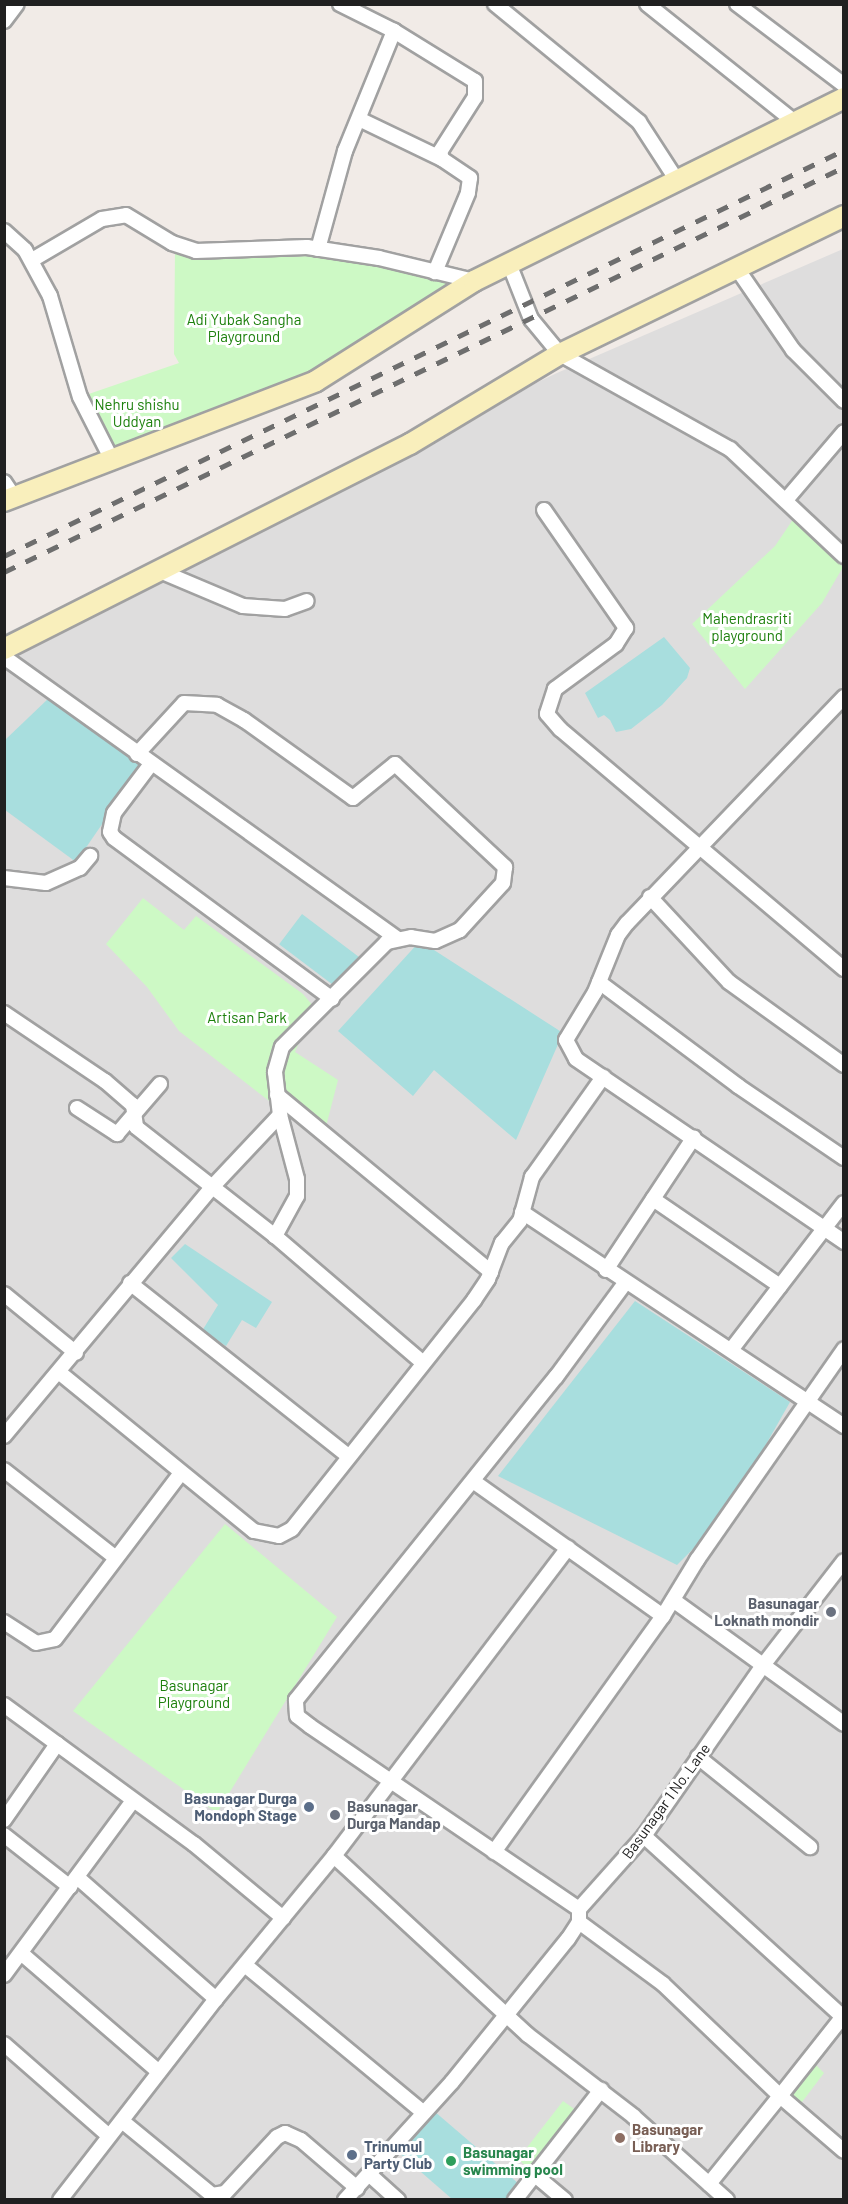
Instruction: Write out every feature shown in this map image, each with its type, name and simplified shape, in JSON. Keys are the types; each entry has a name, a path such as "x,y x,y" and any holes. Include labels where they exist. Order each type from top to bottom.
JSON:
{"street":[{"path":"4,21 17,4"},
{"path":"339,4 394,31 475,81 475,97 444,145 442,159"},
{"path":"495,4 639,122 676,179"},
{"path":"647,4 795,122"},
{"path":"737,4 843,85"},
{"path":"318,249 345,151 394,31"},
{"path":"8,493 111,459 316,381 474,282 510,266 676,179 843,98"},
{"path":"359,119 442,159 470,178 468,193 435,272"},
{"path":"32,260 102,219 126,215 172,243 196,251 318,249 379,258 474,282"},
{"path":"4,649 410,444 560,354 843,216"},
{"path":"4,231 32,260 50,296 80,397 111,459"},
{"path":"510,266 531,319 560,354 620,391 710,435 842,550"},
{"path":"736,267 794,350 843,401"},
{"path":"786,501 843,432"},
{"path":"544,510 626,628 616,644 555,689 547,714 560,729 843,969"},
{"path":"160,571 243,606 285,609 307,601"},
{"path":"4,657 397,939"},
{"path":"843,697 650,897 618,935 599,982 566,1040 576,1059 694,1137 843,1242"},
{"path":"137,754 183,703 217,705 244,720 353,798 395,764 498,859 507,874 460,930 435,940 397,939 376,950 332,999 282,1047 274,1072 280,1115 297,1179 297,1196 275,1236"},
{"path":"151,764 114,813 110,832 114,838 332,999"},
{"path":"4,878 46,883 80,868 90,856"},
{"path":"650,897 729,982 843,1065"},
{"path":"599,982 738,1086 843,1158"},
{"path":"4,1013 105,1081 133,1105 136,1127 275,1236 423,1363"},
{"path":"60,1373 254,1531 279,1536 292,1529 474,1300 491,1272 502,1243 522,1212 532,1178 603,1077"},
{"path":"76,1108 117,1134 160,1084"},
{"path":"277,1095 491,1272"},
{"path":"4,1436 60,1373 130,1283 213,1186 280,1115"},
{"path":"606,1270 694,1137"},
{"path":"653,1199 780,1286"},
{"path":"731,1350 843,1203"},
{"path":"522,1212 625,1283 731,1350 843,1426"},
{"path":"130,1283 348,1456"},
{"path":"625,1283 472,1481 296,1700 297,1716 494,1852 579,1915 663,1984 780,2096 843,2151"},
{"path":"4,1294 76,1353"},
{"path":"494,1852 663,1617 806,1400 843,1350"},
{"path":"4,1470 116,1558"},
{"path":"4,1622 36,1643 55,1639 181,1473"},
{"path":"472,1481 663,1617"},
{"path":"60,2199 216,1999 334,1856 390,1779 568,1548"},
{"name":"Basunagar 1 No. Lane","path":"345,2199 370,2175 424,2113 506,2014 579,1915 644,1836 764,1664 843,1561"},
{"path":"673,1599 843,1724"},
{"path":"4,1705 132,1802 217,1862 284,1918"},
{"path":"4,1820 57,1744"},
{"path":"698,1757 810,1848"},
{"path":"4,1975 132,1802"},
{"path":"4,1835 73,1882 216,1999"},
{"path":"644,1836 843,2016 709,2184"},
{"path":"334,1856 506,2014 602,2090 727,2199"},
{"path":"21,1953 159,2072"},
{"path":"245,1965 424,2113"},
{"path":"4,2044 108,2135"},
{"path":"514,2199 602,2090"},
{"path":"122,2121 212,2195 225,2193 277,2137 285,2133 301,2140 357,2188"},
{"path":"370,2175 398,2199"},
{"path":"535,2175 565,2199"}],"shaded area":[{"path":"843,249 843,2199 5,2199 4,634 557,373"}],"green space":[{"name":"Adi Yubak Sangha Playground","path":"175,250 199,258 316,256 380,262 465,282 341,361 111,458 80,397 179,363 174,354"},
{"name":"Mahendrasriti playground","path":"794,518 843,567 822,603 745,689 692,624 775,546"},
{"name":"Artisan Park","path":"143,898 184,930 196,916 303,994 314,1007 295,1052 338,1080 322,1142 179,1031 147,987 106,944"},
{"name":"Basunagar Playground","path":"225,1524 337,1617 217,1813 73,1711"},
{"path":"813,2062 824,2073 799,2106 789,2098"},
{"path":"563,2101 580,2113 529,2169 518,2159"}],"water":[{"path":"664,637 690,668 687,678 662,705 631,729 616,732 610,720 604,715 598,718 585,693"},
{"path":"50,697 145,762 76,862 5,810 5,740"},
{"path":"302,914 360,958 337,988 279,944"},
{"path":"420,941 563,1033 516,1140 434,1070 413,1096 338,1031"},
{"path":"185,1244 272,1302 256,1328 242,1320 226,1346 202,1331 218,1305 171,1258"},
{"path":"635,1301 790,1402 725,1517 677,1565 498,1476"},
{"name":"Basunagar swimming pool","path":"434,2111 519,2184 506,2199 452,2199 398,2152"}],"railway":[{"path":"4,556 844,150"},
{"path":"4,572 844,167"}],"place":[{"name":"Basunagar Loknath mondir","path":"831,1612"},
{"name":"Basunagar Durga Mondoph Stage","path":"309,1807"},
{"name":"Basunagar Durga Mandap","path":"335,1815"},
{"name":"Basunagar Library","path":"620,2138"},
{"name":"Trinumul Party Club","path":"352,2155"},
{"name":"Basunagar swimming pool","path":"451,2161"}],"park label":[{"name":"Nehru shishu Uddyan","path":"137,412"}]}
